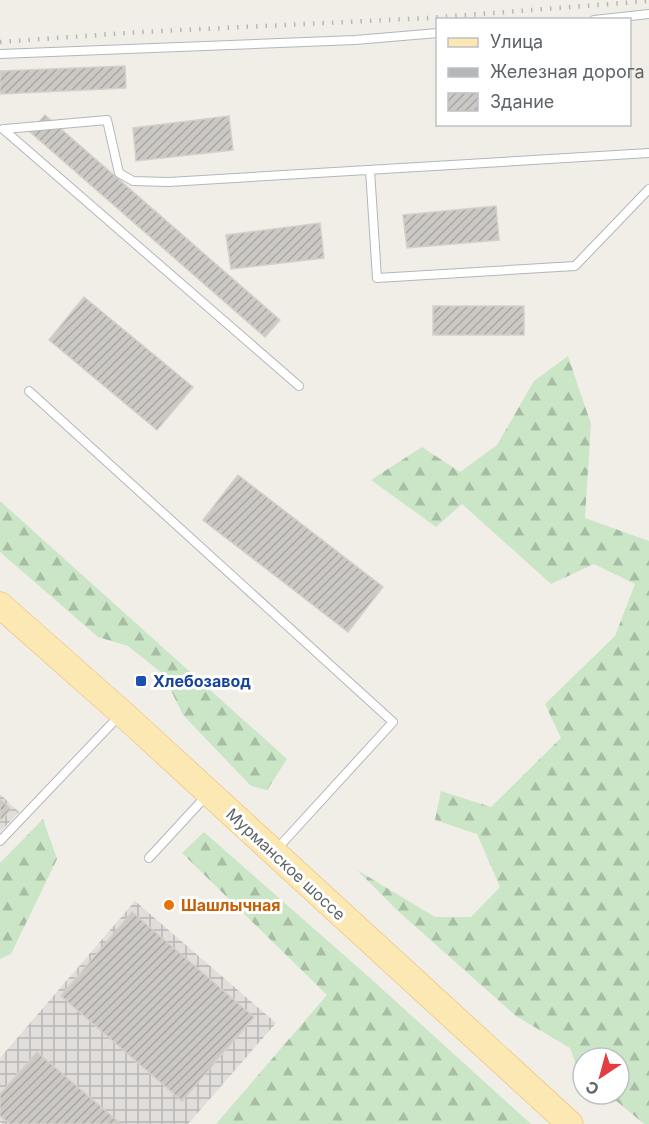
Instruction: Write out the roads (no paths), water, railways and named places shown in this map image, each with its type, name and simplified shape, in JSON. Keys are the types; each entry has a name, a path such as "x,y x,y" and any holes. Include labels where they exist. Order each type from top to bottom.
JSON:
{"main road":[{"name":"Мурманское шоссе","path":"0,605 122,713 570,1124"}],"lane":[{"path":"612,18 649,14"},
{"path":"0,54 343,40 436,33"},
{"path":"2,129 107,120 119,173 134,181 169,182 649,153"},
{"path":"2,129 299,386"},
{"path":"370,170 377,278 575,266 649,189"},
{"path":"28,391 393,722 273,852"},
{"path":"0,841 122,713"},
{"path":"149,858 209,793"}],"railway":[{"path":"0,42 141,32 428,18 649,1"}],"place":[{"name":"Хлебозавод","path":"141,681"},
{"name":"Шашлычная","path":"169,905"}]}
